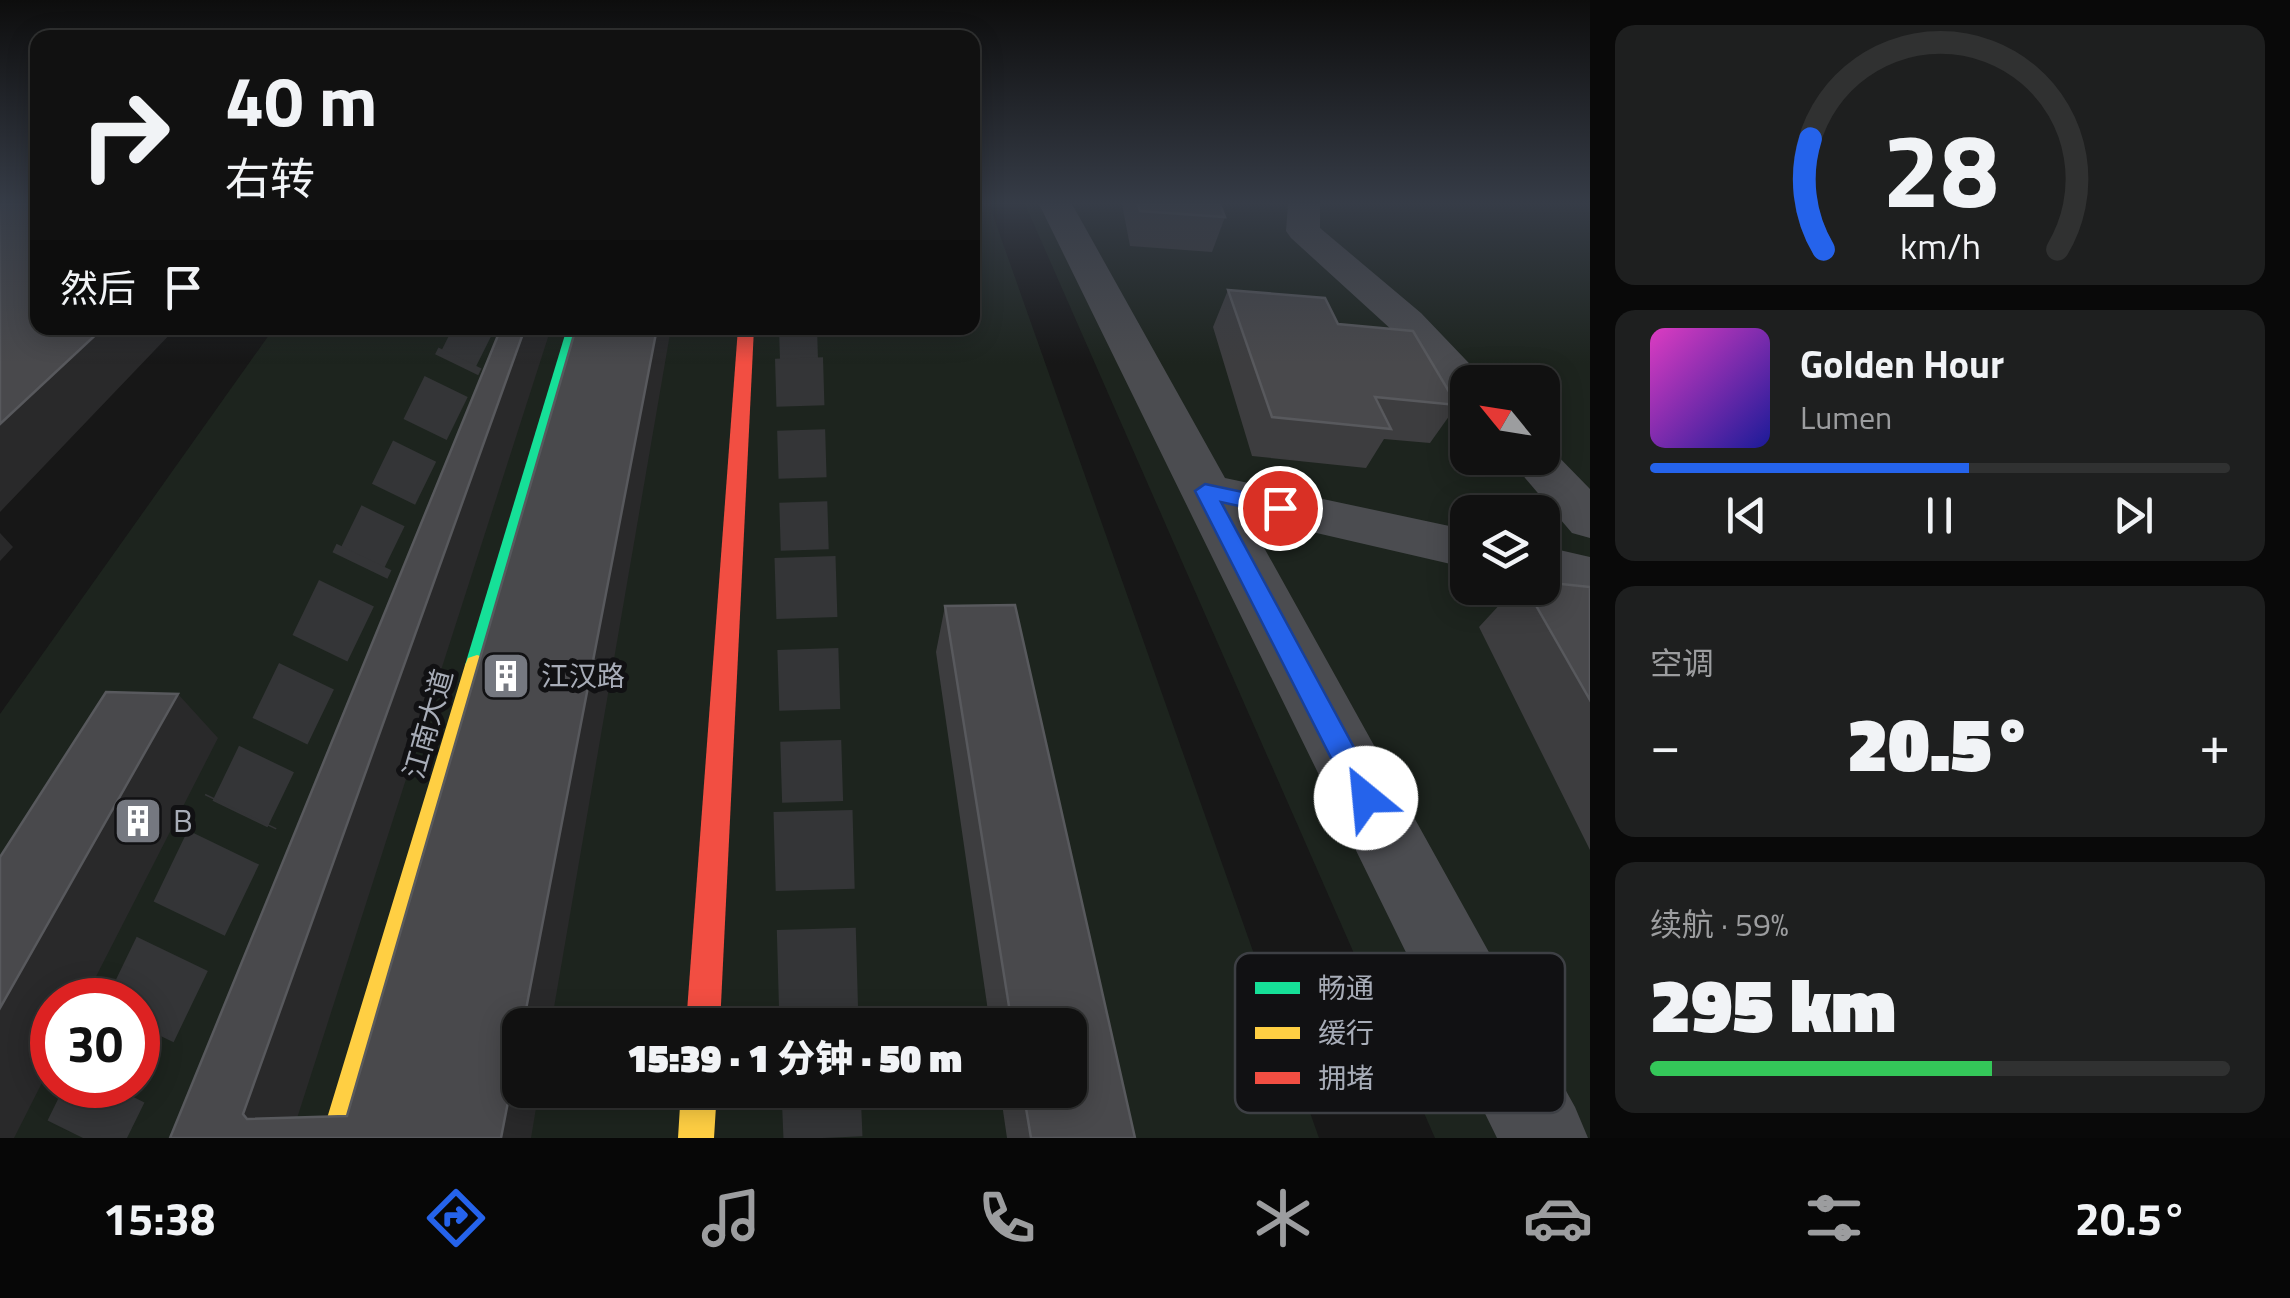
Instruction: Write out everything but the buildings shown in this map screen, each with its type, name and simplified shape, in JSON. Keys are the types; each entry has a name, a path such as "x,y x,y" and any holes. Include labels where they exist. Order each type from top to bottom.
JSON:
{"main road":[{"name":"江南大道","path":"339,1138 573,335"},
{"path":"705,1008 746,335"},
{"path":"696,1138 698,1108"}],"street":[{"path":"1082,257 1447,953"},
{"path":"1333,257 1407,322 1450,368"},
{"path":"1548,475 1590,520"},
{"path":"1205,491 1450,545"},
{"path":"1560,570 1590,576"},
{"path":"1531,1113 1544,1138"}],"shaded area":[{"path":"980,257 1008,257 1254,953 1235,953 1235,1113 1310,1113 1319,1138 0,1138 0,714 269,335 980,335"},
{"path":"1048,257 1590,257 1590,1138 1435,1138 1424,1113 1565,1113 1565,953 1354,953"}],"tunnel":[{"path":"458,360 470,335"},
{"path":"798,335 799,360"},
{"path":"362,559 460,358"},
{"path":"799,358 805,559"},
{"path":"240,814 364,557"},
{"path":"805,557 813,814"},
{"path":"160,979 241,811"},
{"path":"813,811 819,1008"},
{"path":"83,1138 98,1108"},
{"path":"822,1108 823,1138"}],"traffic: fast":[{"path":"477,665 573,335"}],"traffic: slow":[{"path":"339,1138 477,665"},
{"path":"696,1138 698,1108"}],"traffic: jam":[{"path":"704,1008 746,335"}],"place":[{"name":"江汉路","path":"506,676"},
{"name":"B","path":"138,821"}],"route":[{"path":"1280,508 1205,491 1366,798"}]}
